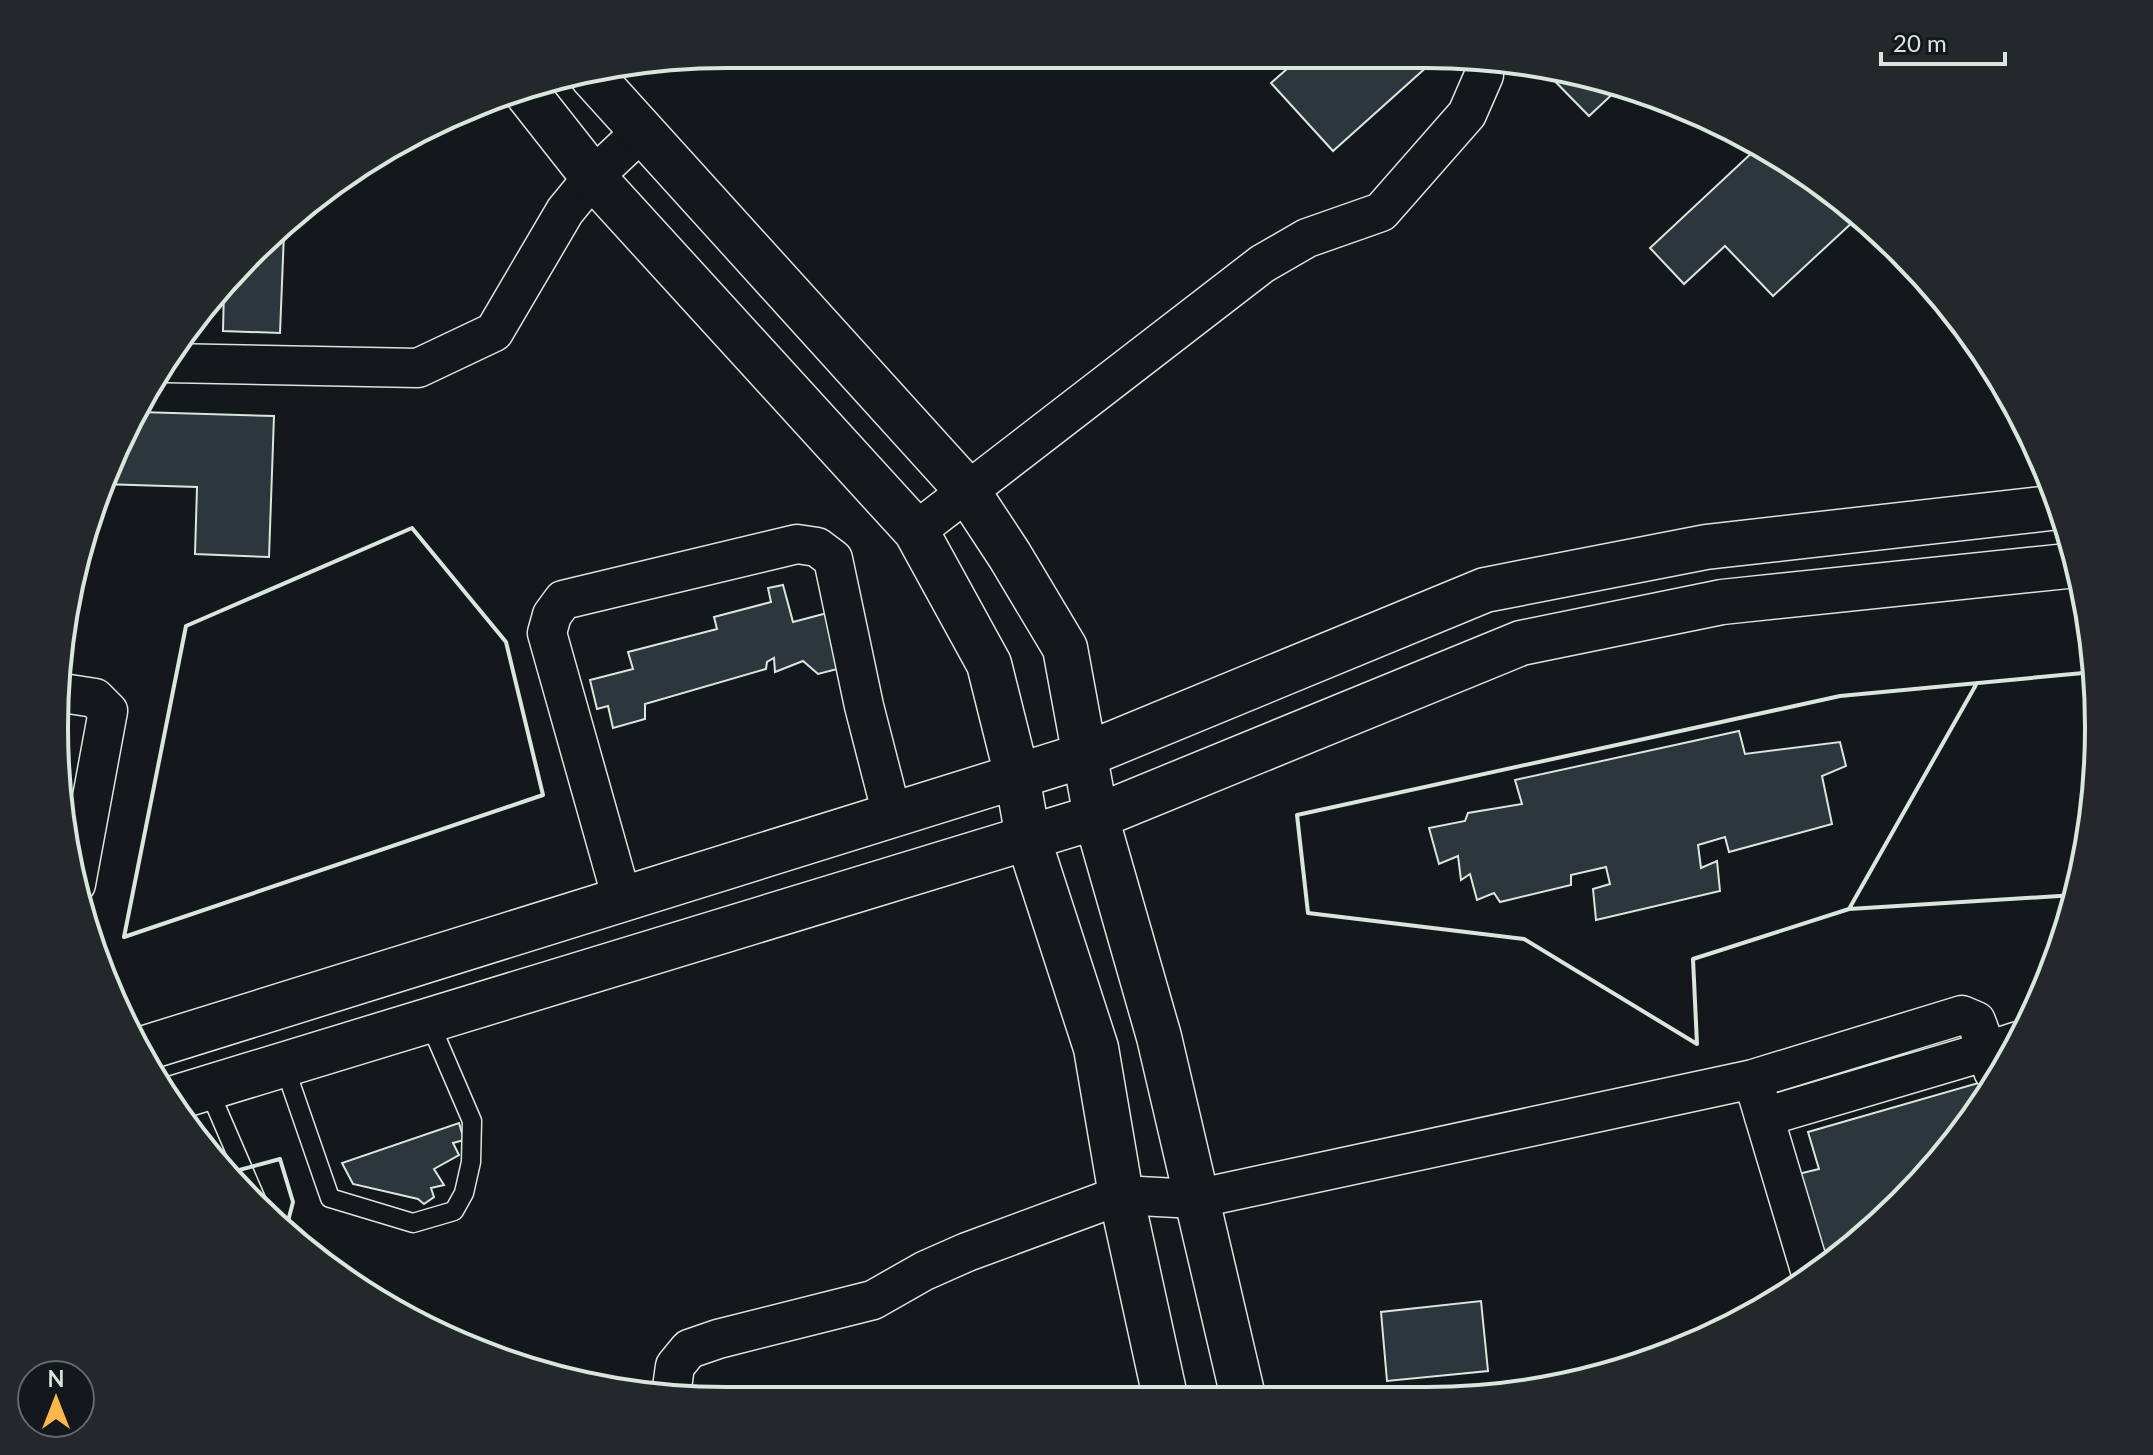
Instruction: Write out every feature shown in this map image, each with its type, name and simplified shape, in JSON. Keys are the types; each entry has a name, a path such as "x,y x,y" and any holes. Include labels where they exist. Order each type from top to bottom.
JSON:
{"street":[{"path":"916,531 966,489 1262,264 1307,238 1381,212 1467,114 1484,71"},
{"path":"597,81 966,489 1065,648 1096,817 1159,1037 1241,1387"},
{"path":"531,98 593,177 916,531 989,664 1017,776 1028,838 1096,1048 1121,1195 1163,1387"},
{"path":"178,363 418,368 494,332 565,211 593,177 642,131"},
{"path":"150,1046 1085,755 1485,590 1706,547 2047,508"},
{"path":"622,899 547,633 552,615 563,600 797,544 817,547 833,559 864,706 892,815"},
{"path":"190,1093 1096,817 1521,643 1722,602 2065,566"},
{"path":"69,694 95,698 108,711 81,856"},
{"path":"672,1385 675,1366 689,1349 873,1300 924,1271 967,1252 1121,1195 1195,1199 1753,1079 1962,1015 1976,1021 1999,1054"},
{"path":"1764,1117 1999,1054"},
{"path":"1753,1079 1808,1264"}],"lane":[{"path":"284,1065 330,1198 413,1223 454,1211 464,1193 471,1162 472,1121 429,1021"},
{"path":"190,1093 230,1160"}],"building":[{"path":"1288,68 1426,68 1333,151 1271,83"},
{"path":"1555,81 1612,95 1589,116"},
{"path":"1751,154 1792,179 1851,224 1773,296 1725,246 1684,284 1650,248"},
{"path":"284,240 280,333 223,331 224,303"},
{"path":"148,412 274,416 269,557 195,554 197,487 115,484"},
{"path":"783,585 793,622 831,612 845,667 818,674 803,661 775,672 774,658 767,662 766,669 645,704 645,719 613,728 608,706 597,709 590,680 633,669 628,652 717,629 714,617 771,602 768,588"},
{"path":"1739,731 1745,754 1840,742 1846,766 1822,776 1832,824 1729,852 1725,837 1698,845 1701,868 1717,861 1720,891 1596,920 1593,889 1610,884 1606,867 1571,875 1571,885 1500,902 1494,893 1477,900 1470,874 1461,880 1458,856 1439,864 1429,828 1465,821 1468,813 1522,804 1515,780"},
{"path":"1981,1082 1949,1129 1892,1194 1818,1257 1794,1175 1819,1169 1808,1132"},
{"path":"459,1123 464,1140 453,1143 459,1155 434,1169 444,1185 431,1188 434,1197 424,1204 418,1199 353,1184 342,1163"},
{"path":"1481,1301 1488,1371 1387,1381 1381,1312"}],"wall":[{"path":"412,528 506,642 543,795 124,937 186,626 412,528"},
{"path":"2063,896 1849,909 1693,959 1697,1044 1524,939 1308,913 1297,815 1840,696 2083,673"},
{"path":"1849,909 1977,683"},
{"path":"239,1170 280,1159 293,1202 289,1219"}]}
